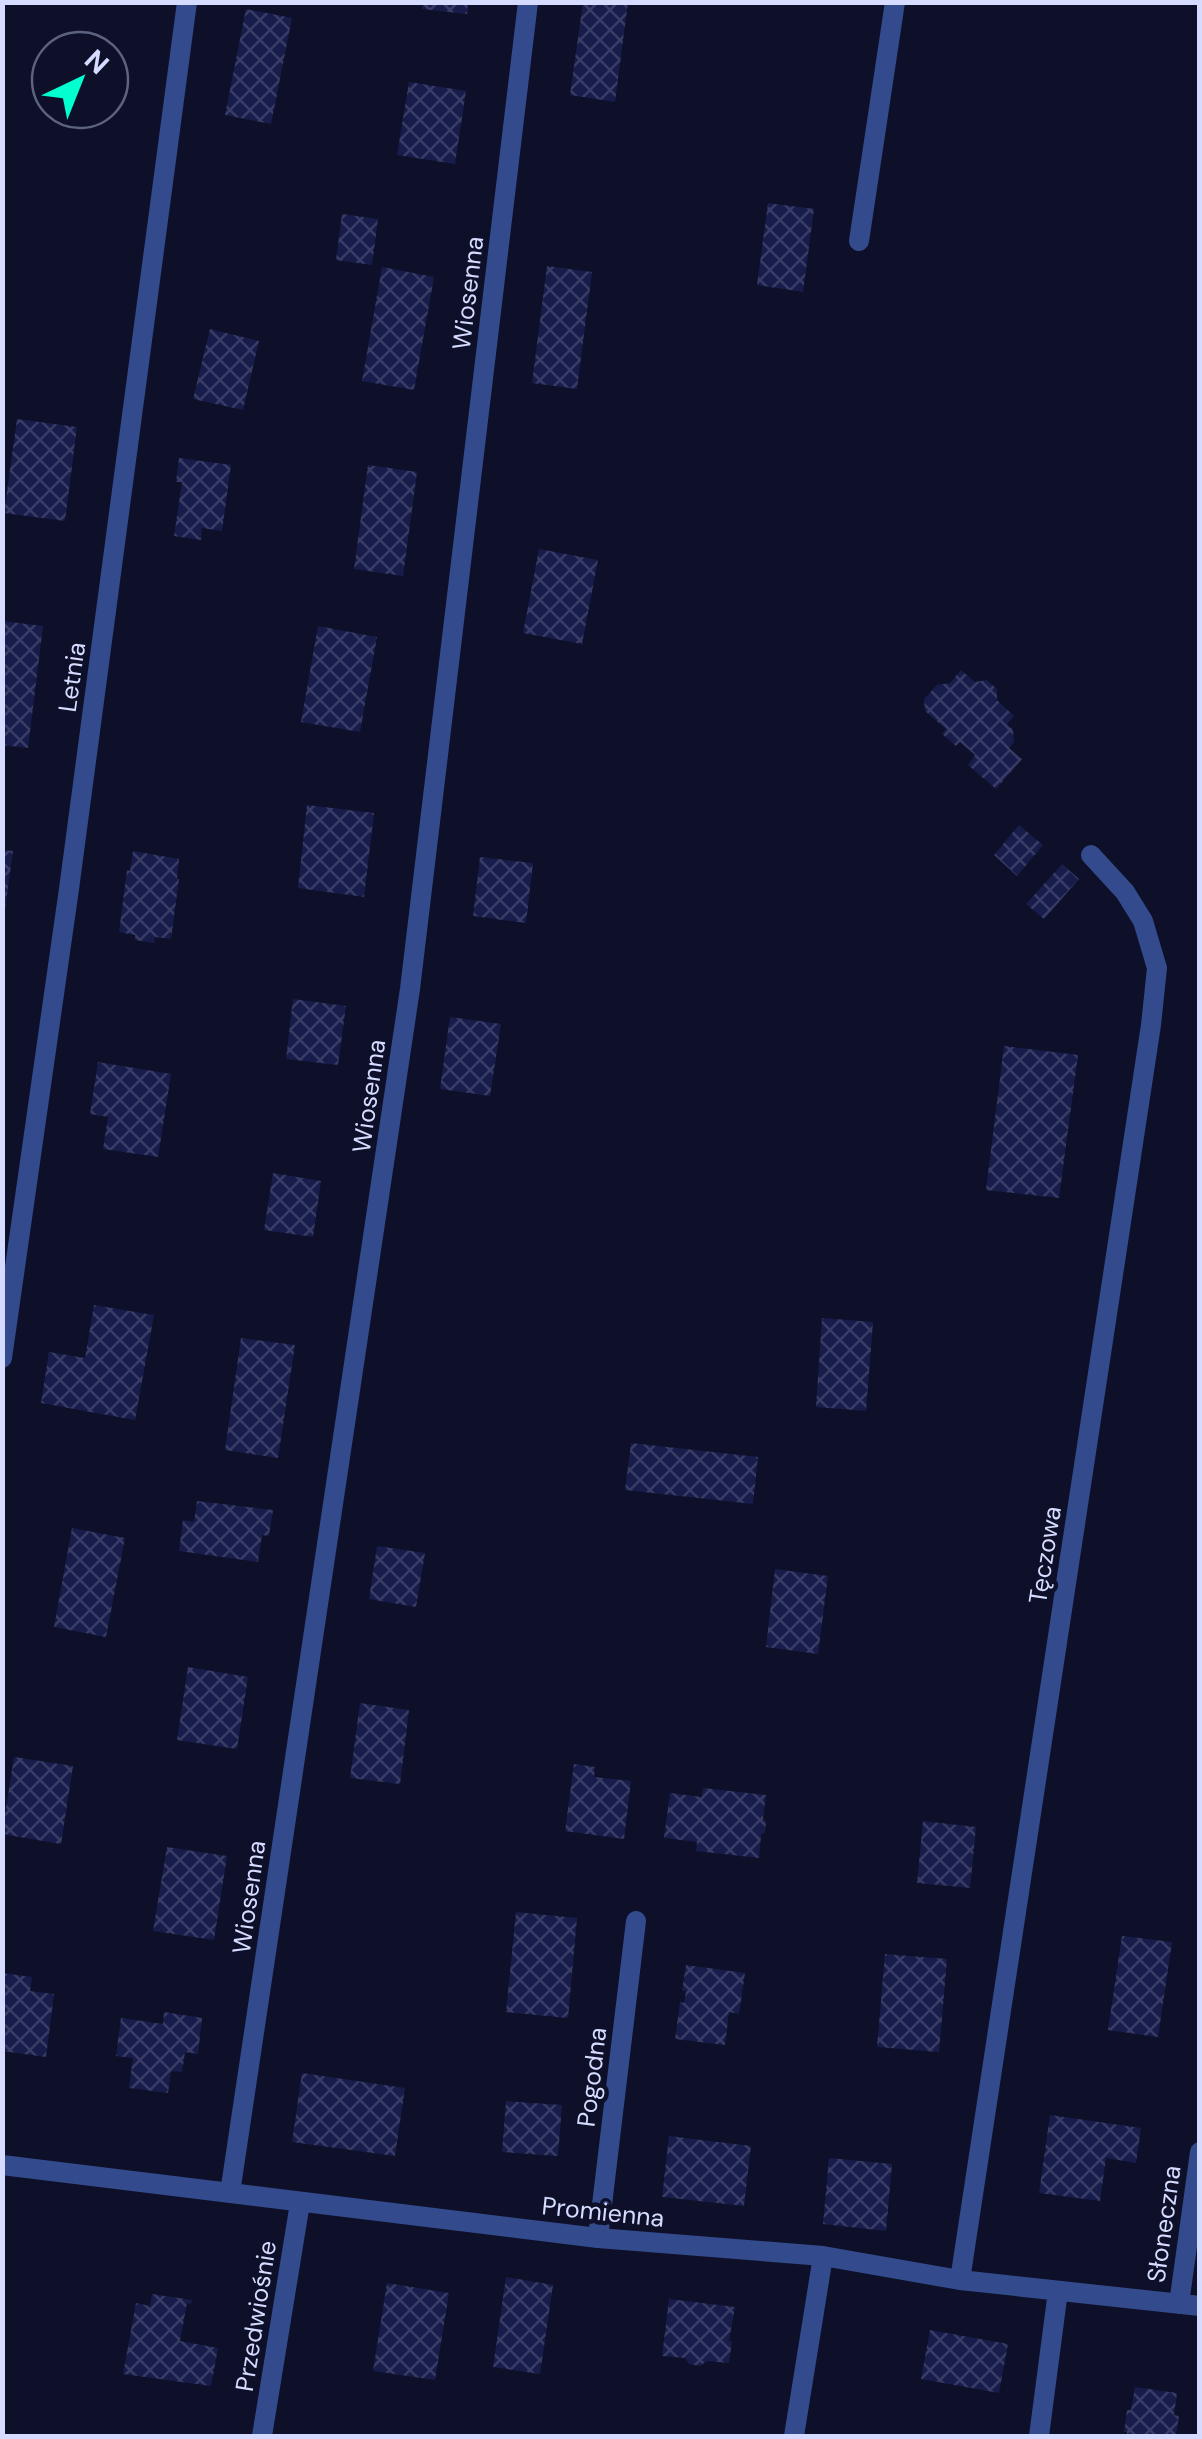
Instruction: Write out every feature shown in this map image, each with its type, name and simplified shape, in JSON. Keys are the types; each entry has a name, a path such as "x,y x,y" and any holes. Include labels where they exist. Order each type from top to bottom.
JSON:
{"street":[{"name":"Letnia","path":"2,1358 187,2"},
{"name":"Wiosenna","path":"230,2193 410,989 528,2"},
{"path":"859,241 895,2"},
{"name":"Tęczowa","path":"960,2280 1146,1064 1157,968 1143,921 1125,892 1091,855"},
{"name":"Pogodna","path":"598,2238 636,1921"},
{"name":"Słoneczna","path":"1189,2305 1200,2152"},
{"name":"Promienna","path":"2,2165 598,2238 823,2256 960,2280 1189,2305"},
{"name":"Przedwiośnie","path":"262,2436 300,2203"},
{"path":"794,2436 823,2256"},
{"path":"1039,2436 1058,2291"}],"building":[{"path":"423,2 468,2 467,14 422,9"},
{"path":"583,2 628,2 615,102 570,95"},
{"path":"246,9 292,18 271,124 225,115"},
{"path":"409,82 466,91 455,164 397,155"},
{"path":"768,203 814,209 803,292 757,285"},
{"path":"342,214 378,219 372,265 336,260"},
{"path":"547,266 592,272 577,389 532,383"},
{"path":"382,267 434,277 414,390 362,381"},
{"path":"210,329 259,341 243,410 193,399"},
{"path":"17,419 77,427 65,521 4,513"},
{"path":"179,458 231,465 222,531 202,528 201,540 174,536 182,482 176,482"},
{"path":"368,465 417,472 403,576 354,569"},
{"path":"539,549 598,560 582,644 523,633"},
{"path":"2,621 43,626 28,748 2,745"},
{"path":"318,626 377,637 360,732 301,722"},
{"path":"961,670 975,682 987,680 997,689 997,700 1014,716 1007,724 1013,730 1014,742 1009,748 1022,759 996,789 968,765 975,755 942,734 946,729 925,711 924,699 937,685 950,683"},
{"path":"307,805 374,813 364,897 298,888"},
{"path":"1019,825 1043,845 1017,876 994,855"},
{"path":"2,850 13,851 5,909 2,909"},
{"path":"133,851 179,859 171,939 155,937 154,943 119,932"},
{"path":"480,857 533,863 526,923 473,916"},
{"path":"1062,864 1079,879 1044,919 1026,904"},
{"path":"293,999 346,1006 338,1065 286,1059"},
{"path":"450,1017 501,1024 490,1096 440,1089"},
{"path":"1004,1046 1078,1055 1059,1198 986,1190"},
{"path":"98,1062 171,1074 158,1157 103,1149 108,1117 90,1114"},
{"path":"273,1173 321,1181 313,1237 264,1230"},
{"path":"94,1305 154,1315 135,1420 41,1403 49,1352 85,1358"},
{"path":"822,1318 873,1322 866,1411 816,1407"},
{"path":"241,1338 295,1345 278,1458 225,1450"},
{"path":"631,1443 758,1457 753,1504 625,1490"},
{"path":"197,1501 273,1510 269,1536 262,1535 258,1562 179,1551 183,1520 194,1522"},
{"path":"72,1528 125,1538 106,1637 54,1627"},
{"path":"377,1546 425,1553 416,1607 369,1599"},
{"path":"775,1569 828,1576 818,1654 766,1647"},
{"path":"188,1667 248,1677 237,1749 177,1740"},
{"path":"360,1703 409,1710 400,1784 350,1778"},
{"path":"14,1757 73,1766 61,1844 2,1834"},
{"path":"574,1764 595,1767 594,1777 631,1781 624,1839 565,1831"},
{"path":"703,1788 766,1795 765,1832 761,1835 759,1858 696,1851 697,1842 664,1838 670,1793 702,1797"},
{"path":"923,1821 976,1827 970,1888 917,1883"},
{"path":"167,1847 227,1856 214,1940 153,1931"},
{"path":"516,1912 577,1918 568,2018 506,2012"},
{"path":"1122,1936 1172,1942 1158,2037 1108,2030"},
{"path":"885,1954 947,1959 939,2052 877,2047"},
{"path":"686,1965 745,1973 739,2014 729,2012 725,2045 675,2039 680,2002 684,2003 686,1991 682,1991"},
{"path":"2,1973 32,1977 30,1991 54,1994 46,2057 2,2051"},
{"path":"164,2012 202,2018 198,2054 185,2052 182,2072 171,2071 168,2093 129,2088 133,2058 116,2056 121,2018 163,2024"},
{"path":"302,2073 405,2088 395,2156 292,2142"},
{"path":"506,2101 562,2105 558,2156 502,2152"},
{"path":"1050,2115 1141,2128 1136,2163 1106,2158 1100,2201 1039,2193"},
{"path":"669,2136 751,2146 744,2206 662,2197"},
{"path":"829,2158 892,2164 886,2231 823,2224"},
{"path":"506,2277 553,2285 540,2374 493,2367"},
{"path":"387,2283 449,2293 435,2380 373,2371"},
{"path":"152,2294 192,2300 187,2303 180,2341 218,2348 211,2386 123,2374 136,2303 150,2306"},
{"path":"669,2299 735,2307 729,2363 707,2361 700,2366 689,2364 685,2358 662,2356"},
{"path":"930,2330 1008,2344 999,2393 921,2379"},
{"path":"1135,2387 1177,2393 1176,2436 1127,2436 1127,2410 1131,2410"}]}
